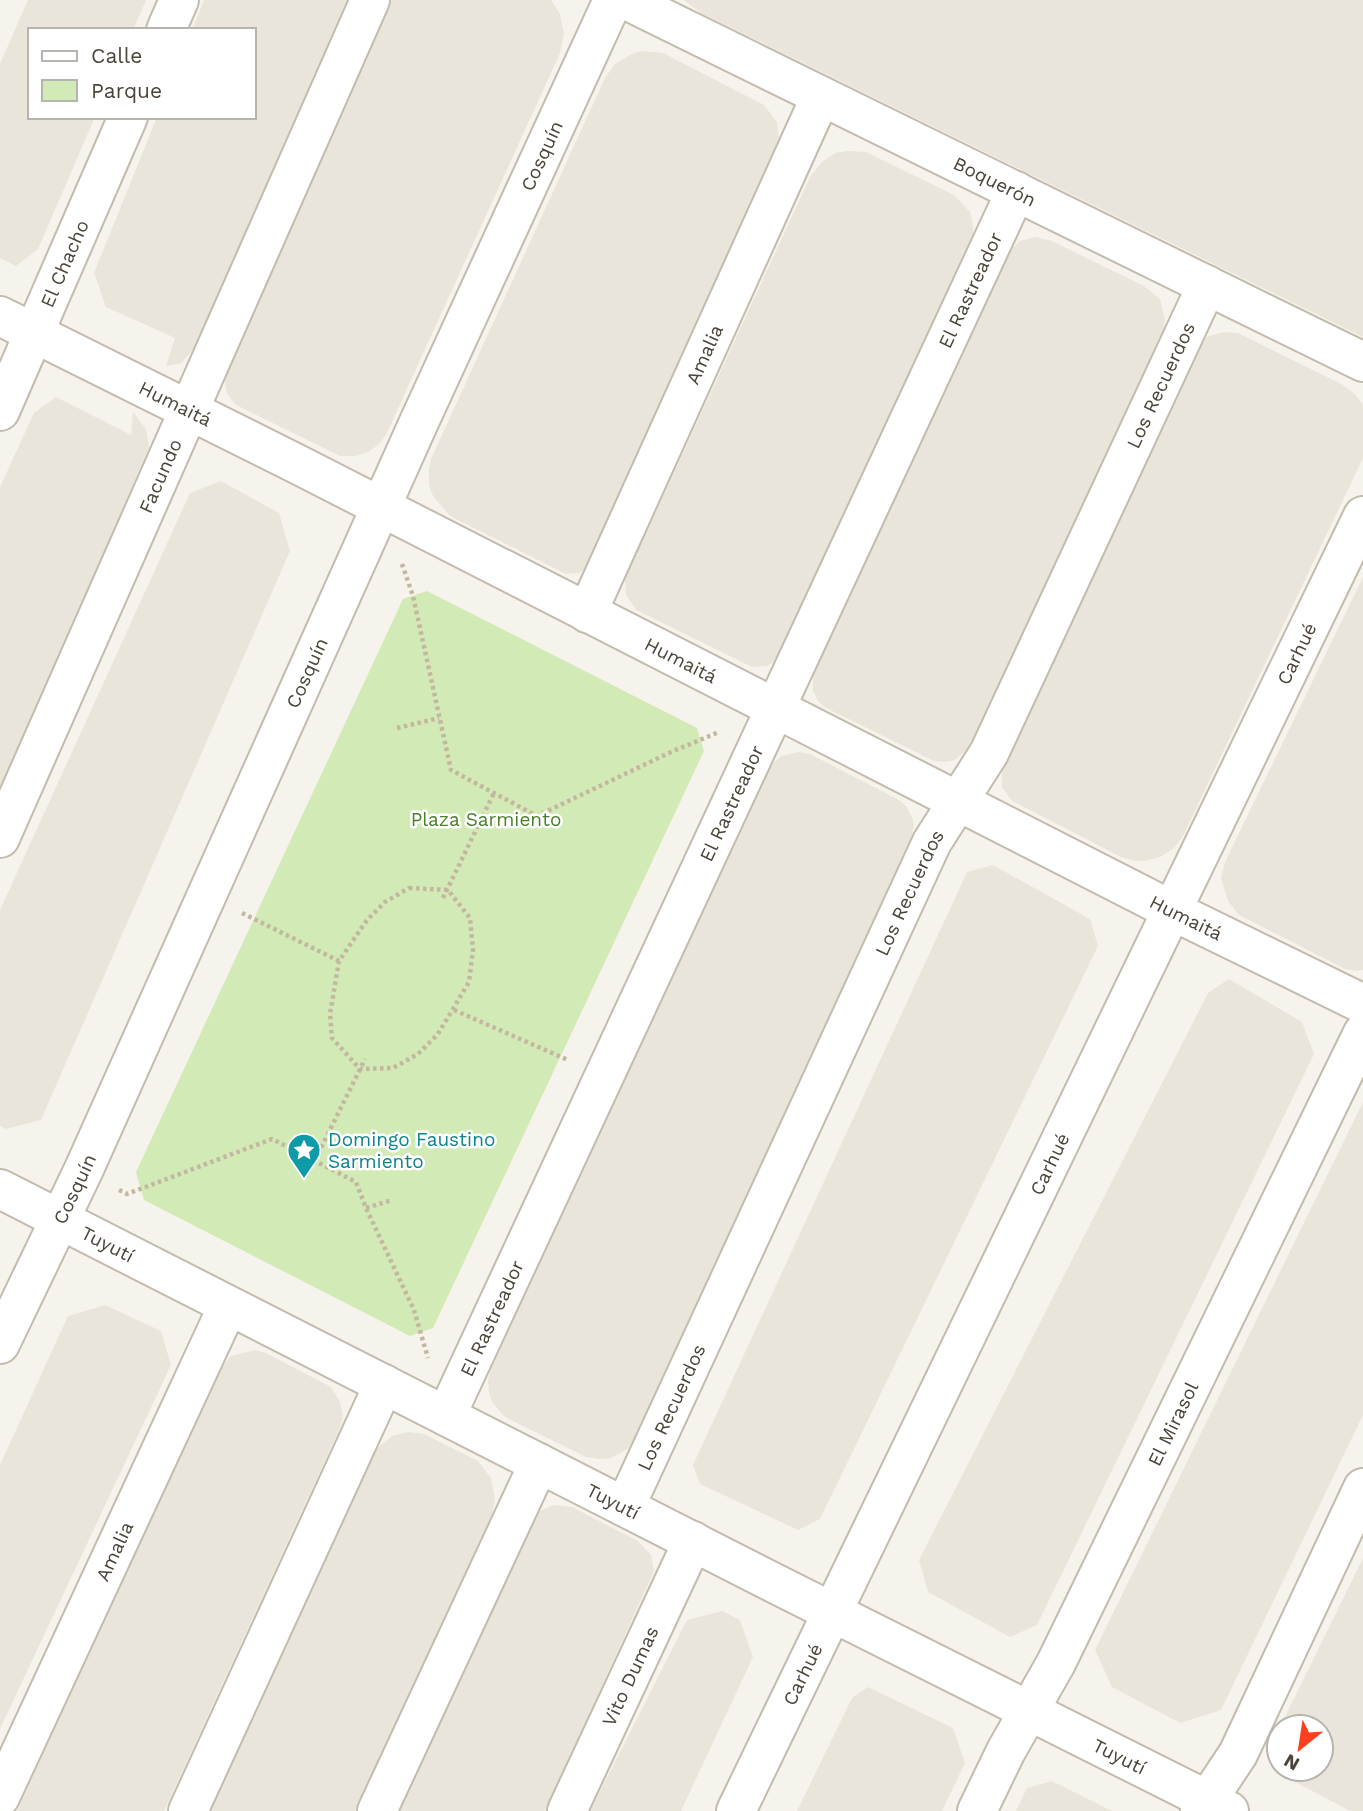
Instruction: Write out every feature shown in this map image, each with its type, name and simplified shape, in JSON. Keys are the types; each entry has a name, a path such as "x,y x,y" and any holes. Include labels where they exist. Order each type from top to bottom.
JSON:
{"street":[{"path":"167,28 179,0"},
{"name":"Facundo","path":"0,838 370,0"},
{"name":"Cosquín","path":"0,1344 84,1169 613,0"},
{"name":"Boquerón","path":"626,0 1363,362"},
{"name":"Amalia","path":"587,613 821,96"},
{"name":"El Chacho","path":"0,411 127,119"},
{"name":"El Rastreador","path":"446,1416 1016,191"},
{"name":"Los Recuerdos","path":"625,1507 926,855 989,753 1207,285"},
{"name":"Humaitá","path":"0,316 958,802 1363,1004"},
{"name":"Carhué","path":"736,1811 1363,516"},
{"name":"El Mirasol","path":"977,1811 1006,1751 1056,1663 1363,1033"},
{"name":"Tuyutí","path":"0,1189 1212,1807"},
{"name":"Amalia","path":"0,1797 228,1306"},
{"path":"188,1811 384,1384"},
{"path":"377,1811 539,1463"},
{"path":"1212,1807 1363,1488"},
{"name":"Vito Dumas","path":"568,1811 693,1541"}],"path":[{"path":"381,508 413,596 451,770 537,816 700,740"},
{"path":"397,728 439,718"},
{"path":"443,898 495,793"},
{"path":"410,888 448,890 470,918 473,950 469,982 438,1034 418,1054 393,1068 360,1069 332,1038 330,1014 339,961 367,920 385,902 410,888"},
{"path":"253,919 339,961"},
{"path":"454,1010 560,1056"},
{"path":"315,1160 365,1059"},
{"path":"84,1169 127,1194 272,1139 356,1182 414,1310 420,1333"},
{"path":"366,1208 391,1200"}],"shaded area":[{"path":"28,0 146,0 134,28 28,28 28,119 94,119 38,249 16,266 0,258 0,64"},
{"path":"204,0 347,0 194,349 181,363 166,366 175,338 106,307 94,273 156,119 256,119 256,28 193,28"},
{"path":"390,0 551,0 560,14 564,33 560,53 386,435 368,452 355,456 340,456 236,405 227,394 224,379"},
{"path":"684,0 1363,0 1363,337 701,13"},
{"path":"641,51 663,53 764,105 777,122 780,148 589,566 579,573 566,574 450,516 433,496 429,485 429,469 431,459 605,78 615,64"},
{"path":"866,152 954,195 970,212 973,238 782,652 776,661 767,666 752,667 636,610 626,595 625,579 810,177 822,162 835,153"},
{"path":"1035,237 1052,241 1144,286 1160,299 1165,320 1163,330 971,746 955,760 934,761 826,708 818,701 813,691 813,673 1005,256 1020,241"},
{"path":"1223,332 1238,333 1343,385 1356,395 1363,405 1363,458 1182,838 1173,849 1160,857 1135,861 1121,857 1012,801 1002,787 1002,767 1198,346 1207,337"},
{"path":"56,397 131,435 133,412 146,429 149,447 0,794 0,487 34,413"},
{"path":"221,481 279,513 290,551 41,1120 6,1129 0,1126 0,910 190,493"},
{"path":"1363,577 1363,970 1357,971 1345,969 1239,915 1228,901 1221,878 1225,862"},
{"path":"799,752 810,754 899,800 912,817 914,824 911,840 637,1436 628,1449 611,1458 586,1457 505,1417 492,1402 489,1393 490,1372 768,768 781,756"},
{"path":"993,865 1090,919 1098,946 820,1519 798,1530 700,1484 693,1465 967,872"},
{"path":"1229,979 1302,1022 1314,1054 1037,1625 1010,1637 928,1592 919,1560 1208,993"},
{"path":"1363,1102 1363,1415 1221,1710 1180,1723 1112,1687 1095,1650"},
{"path":"105,1305 161,1331 171,1365 0,1729 0,1465 68,1316"},
{"path":"255,1350 266,1353 331,1387 340,1402 343,1416 340,1428 164,1811 17,1811 220,1370 231,1356"},
{"path":"408,1432 424,1434 478,1461 491,1478 495,1499 492,1514 355,1811 208,1811 374,1451 392,1436"},
{"path":"554,1505 572,1507 638,1541 651,1555 654,1571 545,1811 397,1811 534,1516"},
{"path":"1363,1558 1363,1811 1350,1811 1297,1783 1335,1783 1335,1713 1287,1713"},
{"path":"722,1611 740,1620 753,1657 681,1811 590,1811 687,1620"},
{"path":"868,1687 953,1728 965,1763 942,1811 797,1811 852,1698"},
{"path":"1052,1781 1112,1811 1016,1811 1027,1788"}],"green space":[{"name":"Plaza Sarmiento","path":"427,591 697,728 704,751 433,1328 410,1336 144,1200 136,1172 403,599"}],"place":[{"name":"Domingo Faustino Sarmiento","path":"304,1180"}]}
